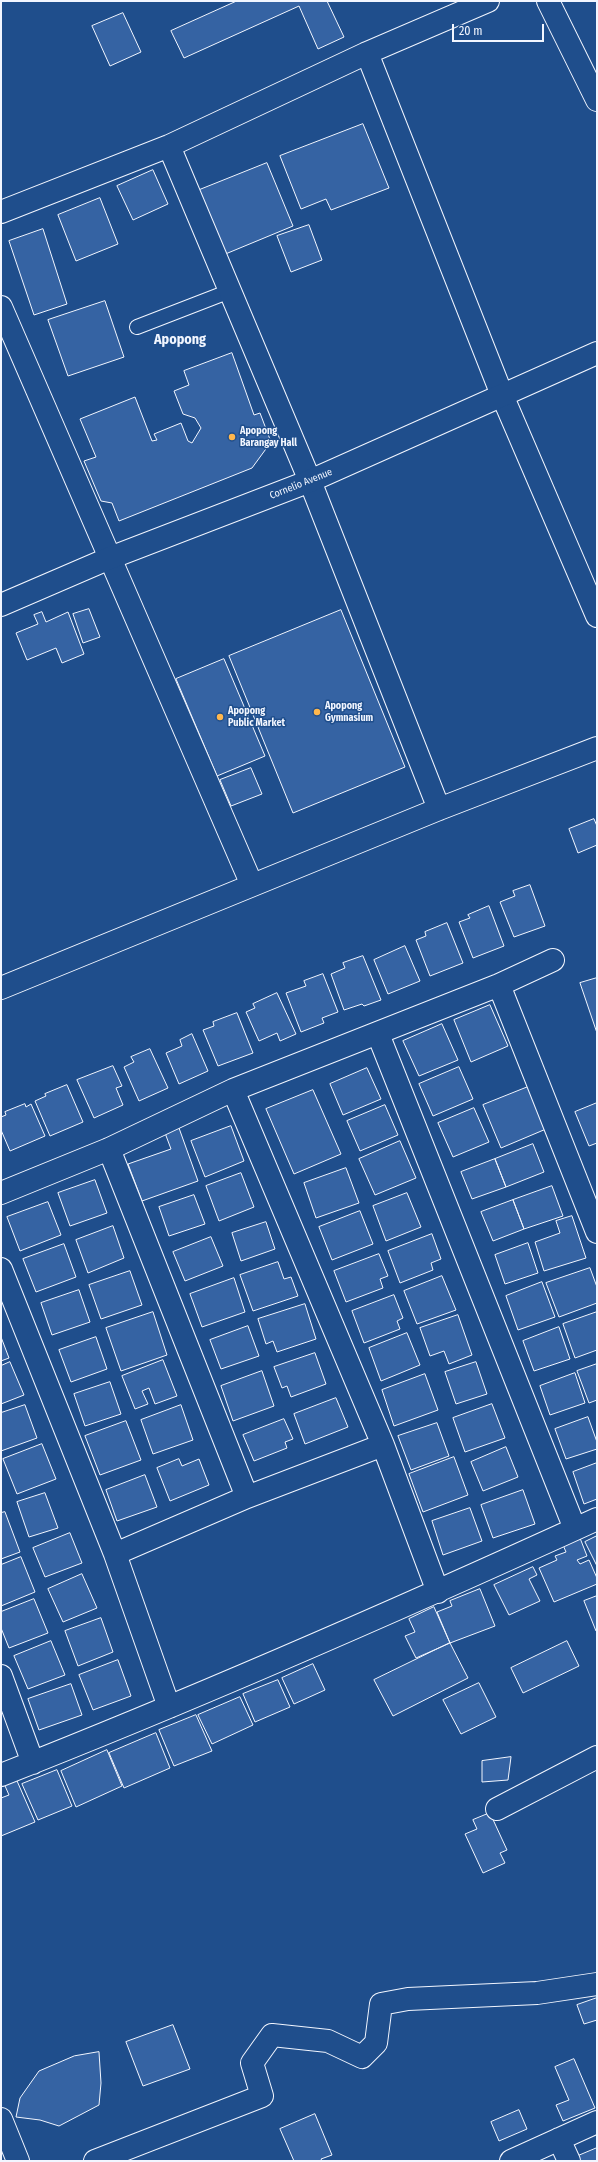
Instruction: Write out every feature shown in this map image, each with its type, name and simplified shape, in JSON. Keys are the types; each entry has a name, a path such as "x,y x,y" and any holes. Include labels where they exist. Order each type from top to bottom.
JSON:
{"street":[{"path":"1,212 170,146 368,53 488,1"},
{"path":"548,1 597,100"},
{"path":"368,53 502,395 597,616"},
{"path":"170,146 310,481 439,809"},
{"path":"1,307 252,885"},
{"name":"Cornelio Avenue","path":"1,605 110,558 310,481 597,353"},
{"path":"1,988 439,809 597,748"},
{"path":"1,1193 109,1149 233,1090 499,985 553,960"},
{"path":"499,985 597,1232"},
{"path":"378,1034 575,1529"},
{"path":"233,1090 383,1445 438,1592"},
{"path":"109,1149 247,1497"},
{"path":"1,1269 115,1554 170,1707"},
{"path":"115,1554 247,1497 383,1445"},
{"path":"1,1775 170,1707 438,1592 597,1519"},
{"path":"1,1676 33,1763"},
{"path":"497,1809 597,1757"},
{"path":"95,2161 262,2096 252,2063 272,2035 328,2041 362,2057 376,2043 381,2004 408,1999 537,1993 597,1984"},
{"path":"1,2119 18,2161"},
{"path":"510,2161 597,2122"},
{"path":"559,2138 569,2161"}],"lane":[{"path":"136,327 230,291"}],"building":[{"path":"237,1 327,1 344,37 318,49 299,6 184,58 171,31"},
{"path":"123,13 141,52 110,66 92,26"},
{"path":"363,124 389,188 331,210 326,199 301,209 280,156"},
{"path":"267,163 293,226 223,255 197,191"},
{"path":"153,170 168,204 133,220 117,186"},
{"path":"100,198 118,244 76,261 58,215"},
{"path":"309,225 322,260 291,272 277,236"},
{"path":"43,229 67,304 34,315 9,241"},
{"path":"105,301 124,357 68,376 48,320"},
{"name":"Apopong Barangay Hall","path":"232,353 254,415 260,413 271,442 252,468 119,521 112,503 101,501 84,461 96,457 80,419 135,397 152,441 157,440 154,434 181,423 188,441 192,443 201,428 195,418 183,414 174,391 189,385 184,371"},
{"path":"89,609 100,637 83,643 73,614"},
{"name":"Apopong Gymnasium","path":"341,610 405,767 293,813 229,656"},
{"path":"42,612 46,622 68,612 84,654 62,663 56,648 27,660 16,633 38,624 34,615"},
{"name":"Apopong Public Market","path":"224,659 265,756 217,776 176,679"},
{"path":"251,768 262,794 231,806 220,780"},
{"path":"594,819 597,826 597,845 578,853 569,829"},
{"path":"530,885 545,926 514,937 500,902 515,896 513,891"},
{"path":"489,906 504,946 473,958 459,922 470,918 468,915"},
{"path":"447,923 463,963 430,976 416,940 426,936 425,932"},
{"path":"405,946 420,981 388,994 374,960"},
{"path":"363,956 381,1000 364,1006 362,1004 344,1010 331,974 345,968 343,963"},
{"path":"323,974 338,1012 322,1018 324,1023 301,1032 286,993 306,986 304,981"},
{"path":"597,978 597,1033 580,983"},
{"path":"277,993 296,1034 280,1041 277,1033 259,1041 246,1012 255,1008 253,1004"},
{"path":"490,1005 508,1046 471,1062 454,1020"},
{"path":"237,1013 253,1053 218,1066 203,1030 214,1026 213,1022"},
{"path":"442,1024 458,1060 419,1076 403,1041"},
{"path":"192,1034 208,1071 179,1084 166,1053 182,1046 180,1040"},
{"path":"150,1049 168,1088 139,1101 124,1067 134,1062 131,1057"},
{"path":"113,1066 122,1086 116,1088 123,1105 94,1118 77,1080"},
{"path":"459,1067 473,1099 433,1116 419,1084"},
{"path":"367,1068 381,1099 343,1115 330,1084"},
{"path":"67,1085 83,1122 50,1136 35,1101 46,1096 45,1094"},
{"path":"528,1087 546,1129 501,1148 483,1105"},
{"path":"313,1090 341,1154 294,1174 266,1109"},
{"path":"597,1103 597,1143 589,1146 575,1112"},
{"path":"25,1104 26,1107 31,1104 45,1136 10,1151 1,1130 1,1117 6,1115 5,1112"},
{"path":"385,1105 398,1135 360,1151 347,1121"},
{"path":"474,1108 489,1142 453,1157 438,1123"},
{"path":"231,1126 244,1161 205,1177 191,1141"},
{"path":"179,1128 198,1181 142,1201 128,1164 171,1149 165,1133"},
{"path":"400,1141 416,1178 375,1195 359,1159"},
{"path":"533,1144 544,1172 506,1187 495,1159"},
{"path":"495,1159 506,1187 472,1199 461,1172"},
{"path":"346,1168 359,1203 316,1218 304,1183"},
{"path":"241,1173 254,1207 219,1221 206,1186"},
{"path":"95,1180 107,1213 70,1226 58,1193"},
{"path":"552,1186 563,1216 524,1229 513,1200"},
{"path":"407,1193 421,1227 386,1241 373,1206"},
{"path":"194,1195 205,1224 169,1236 159,1207"},
{"path":"513,1200 524,1229 493,1241 481,1212"},
{"path":"48,1202 61,1235 20,1251 7,1217"},
{"path":"360,1211 373,1244 332,1260 319,1227"},
{"path":"572,1216 586,1258 544,1271 535,1242 560,1233 556,1221"},
{"path":"266,1222 275,1249 241,1261 232,1233"},
{"path":"113,1226 124,1258 88,1273 76,1240"},
{"path":"432,1234 441,1259 431,1263 433,1270 400,1283 388,1251"},
{"path":"211,1237 223,1266 185,1281 173,1252"},
{"path":"528,1243 538,1273 505,1284 495,1255"},
{"path":"64,1244 76,1277 36,1292 23,1259"},
{"path":"379,1254 388,1276 380,1279 383,1288 346,1302 334,1271"},
{"path":"278,1262 284,1279 291,1277 298,1296 253,1311 240,1275"},
{"path":"590,1268 597,1287 597,1303 559,1317 546,1283"},
{"path":"130,1271 142,1305 101,1319 89,1285"},
{"path":"442,1276 456,1310 417,1324 404,1291"},
{"path":"234,1278 245,1312 202,1327 190,1294"},
{"path":"542,1282 555,1317 518,1330 506,1296"},
{"path":"79,1290 90,1322 52,1335 41,1303"},
{"path":"394,1295 403,1318 397,1321 400,1329 364,1343 352,1311"},
{"path":"305,1304 316,1339 277,1352 273,1341 266,1344 258,1319"},
{"path":"153,1312 167,1355 121,1371 106,1328"},
{"path":"597,1312 597,1350 575,1358 563,1324"},
{"path":"458,1315 472,1355 449,1364 444,1351 430,1356 420,1328"},
{"path":"248,1326 259,1356 221,1369 210,1340"},
{"path":"559,1327 570,1359 534,1371 523,1341"},
{"path":"407,1333 420,1365 381,1381 369,1348"},
{"path":"1,1337 9,1358 1,1361"},
{"path":"96,1337 107,1369 71,1382 59,1350"},
{"path":"315,1353 326,1384 291,1397 287,1386 282,1388 274,1367"},
{"path":"163,1360 177,1396 155,1404 149,1388 142,1391 148,1404 135,1409 122,1376"},
{"path":"10,1362 24,1395 1,1404 1,1366"},
{"path":"476,1362 487,1394 456,1404 445,1372"},
{"path":"597,1364 597,1400 589,1403 577,1371"},
{"path":"262,1371 274,1406 233,1421 221,1386"},
{"path":"575,1373 585,1403 550,1415 540,1386"},
{"path":"425,1374 438,1410 394,1426 382,1390"},
{"path":"110,1382 121,1414 85,1426 74,1394"},
{"path":"336,1398 348,1427 305,1444 294,1414"},
{"path":"492,1404 505,1438 465,1452 453,1418"},
{"path":"25,1405 37,1438 1,1451 1,1413"},
{"path":"181,1405 193,1440 153,1454 141,1420"},
{"path":"588,1417 597,1442 597,1449 566,1459 555,1429"},
{"path":"284,1419 293,1439 285,1442 287,1448 254,1461 243,1435"},
{"path":"126,1421 141,1460 100,1475 85,1436"},
{"path":"437,1423 449,1456 411,1470 398,1436"},
{"path":"42,1444 56,1479 17,1494 3,1459"},
{"path":"506,1447 518,1477 483,1491 471,1462"},
{"path":"454,1457 468,1495 423,1512 409,1474"},
{"path":"179,1459 182,1466 199,1459 209,1485 170,1501 157,1468"},
{"path":"597,1463 597,1499 584,1504 573,1472"},
{"path":"145,1475 157,1507 117,1521 106,1490"},
{"path":"523,1490 535,1524 493,1538 481,1505"},
{"path":"45,1493 58,1528 29,1537 17,1502"},
{"path":"470,1508 482,1541 443,1555 432,1521"},
{"path":"5,1512 20,1552 1,1559 1,1513"},
{"path":"70,1533 82,1563 45,1577 33,1548"},
{"path":"597,1536 597,1566 585,1542"},
{"path":"580,1538 587,1556 577,1560 580,1564 589,1560 597,1578 597,1584 554,1602 539,1568 557,1560 555,1556 566,1552 563,1545"},
{"path":"21,1557 35,1592 1,1606 1,1565"},
{"path":"533,1567 537,1575 529,1579 540,1601 509,1615 494,1585"},
{"path":"82,1574 97,1608 63,1622 48,1589"},
{"path":"480,1589 495,1626 450,1643 437,1612 452,1606 450,1601"},
{"path":"597,1596 597,1630 596,1631 584,1601"},
{"path":"34,1599 48,1633 9,1648 1,1628 1,1612"},
{"path":"434,1607 450,1643 416,1658 405,1636 415,1632 409,1619"},
{"path":"101,1618 113,1652 78,1666 65,1631"},
{"path":"51,1641 65,1675 28,1689 14,1656"},
{"path":"567,1641 579,1666 523,1693 511,1668"},
{"path":"450,1643 468,1678 393,1716 374,1680"},
{"path":"118,1660 131,1696 93,1710 79,1675"},
{"path":"313,1664 325,1690 294,1704 282,1678"},
{"path":"278,1680 290,1707 255,1722 243,1694"},
{"path":"479,1683 496,1717 461,1734 443,1700"},
{"path":"71,1684 82,1715 39,1730 28,1699"},
{"path":"240,1697 253,1725 212,1744 198,1715"},
{"path":"196,1715 212,1751 174,1766 159,1730"},
{"path":"156,1733 170,1768 124,1788 109,1753"},
{"path":"107,1750 122,1786 76,1807 61,1771"},
{"path":"511,1757 508,1780 482,1782 482,1761"},
{"path":"57,1770 72,1806 38,1820 22,1784"},
{"path":"14,1774 35,1822 1,1836 1,1798 9,1795 2,1779"},
{"path":"490,1813 507,1850 500,1853 505,1863 483,1873 465,1834 477,1829 473,1820"},
{"path":"597,1998 597,2020 584,2024 577,2005"},
{"path":"173,2025 190,2069 143,2086 126,2042"},
{"path":"99,2052 101,2083 99,2105 59,2126 40,2120 16,2117 20,2098 39,2071 74,2056"},
{"path":"574,2059 595,2108 563,2121 556,2105 569,2100 555,2067"},
{"path":"519,2110 527,2129 499,2141 491,2122"},
{"path":"315,2114 332,2155 321,2159 322,2161 294,2161 280,2129"},
{"path":"597,2148 597,2161 580,2161 578,2156"}],"place":[{"name":"Apopong Barangay Hall","path":"232,437"},
{"name":"Apopong Gymnasium","path":"317,712"},
{"name":"Apopong Public Market","path":"220,717"}],"district":[{"name":"Apopong","path":"180,340"}]}
